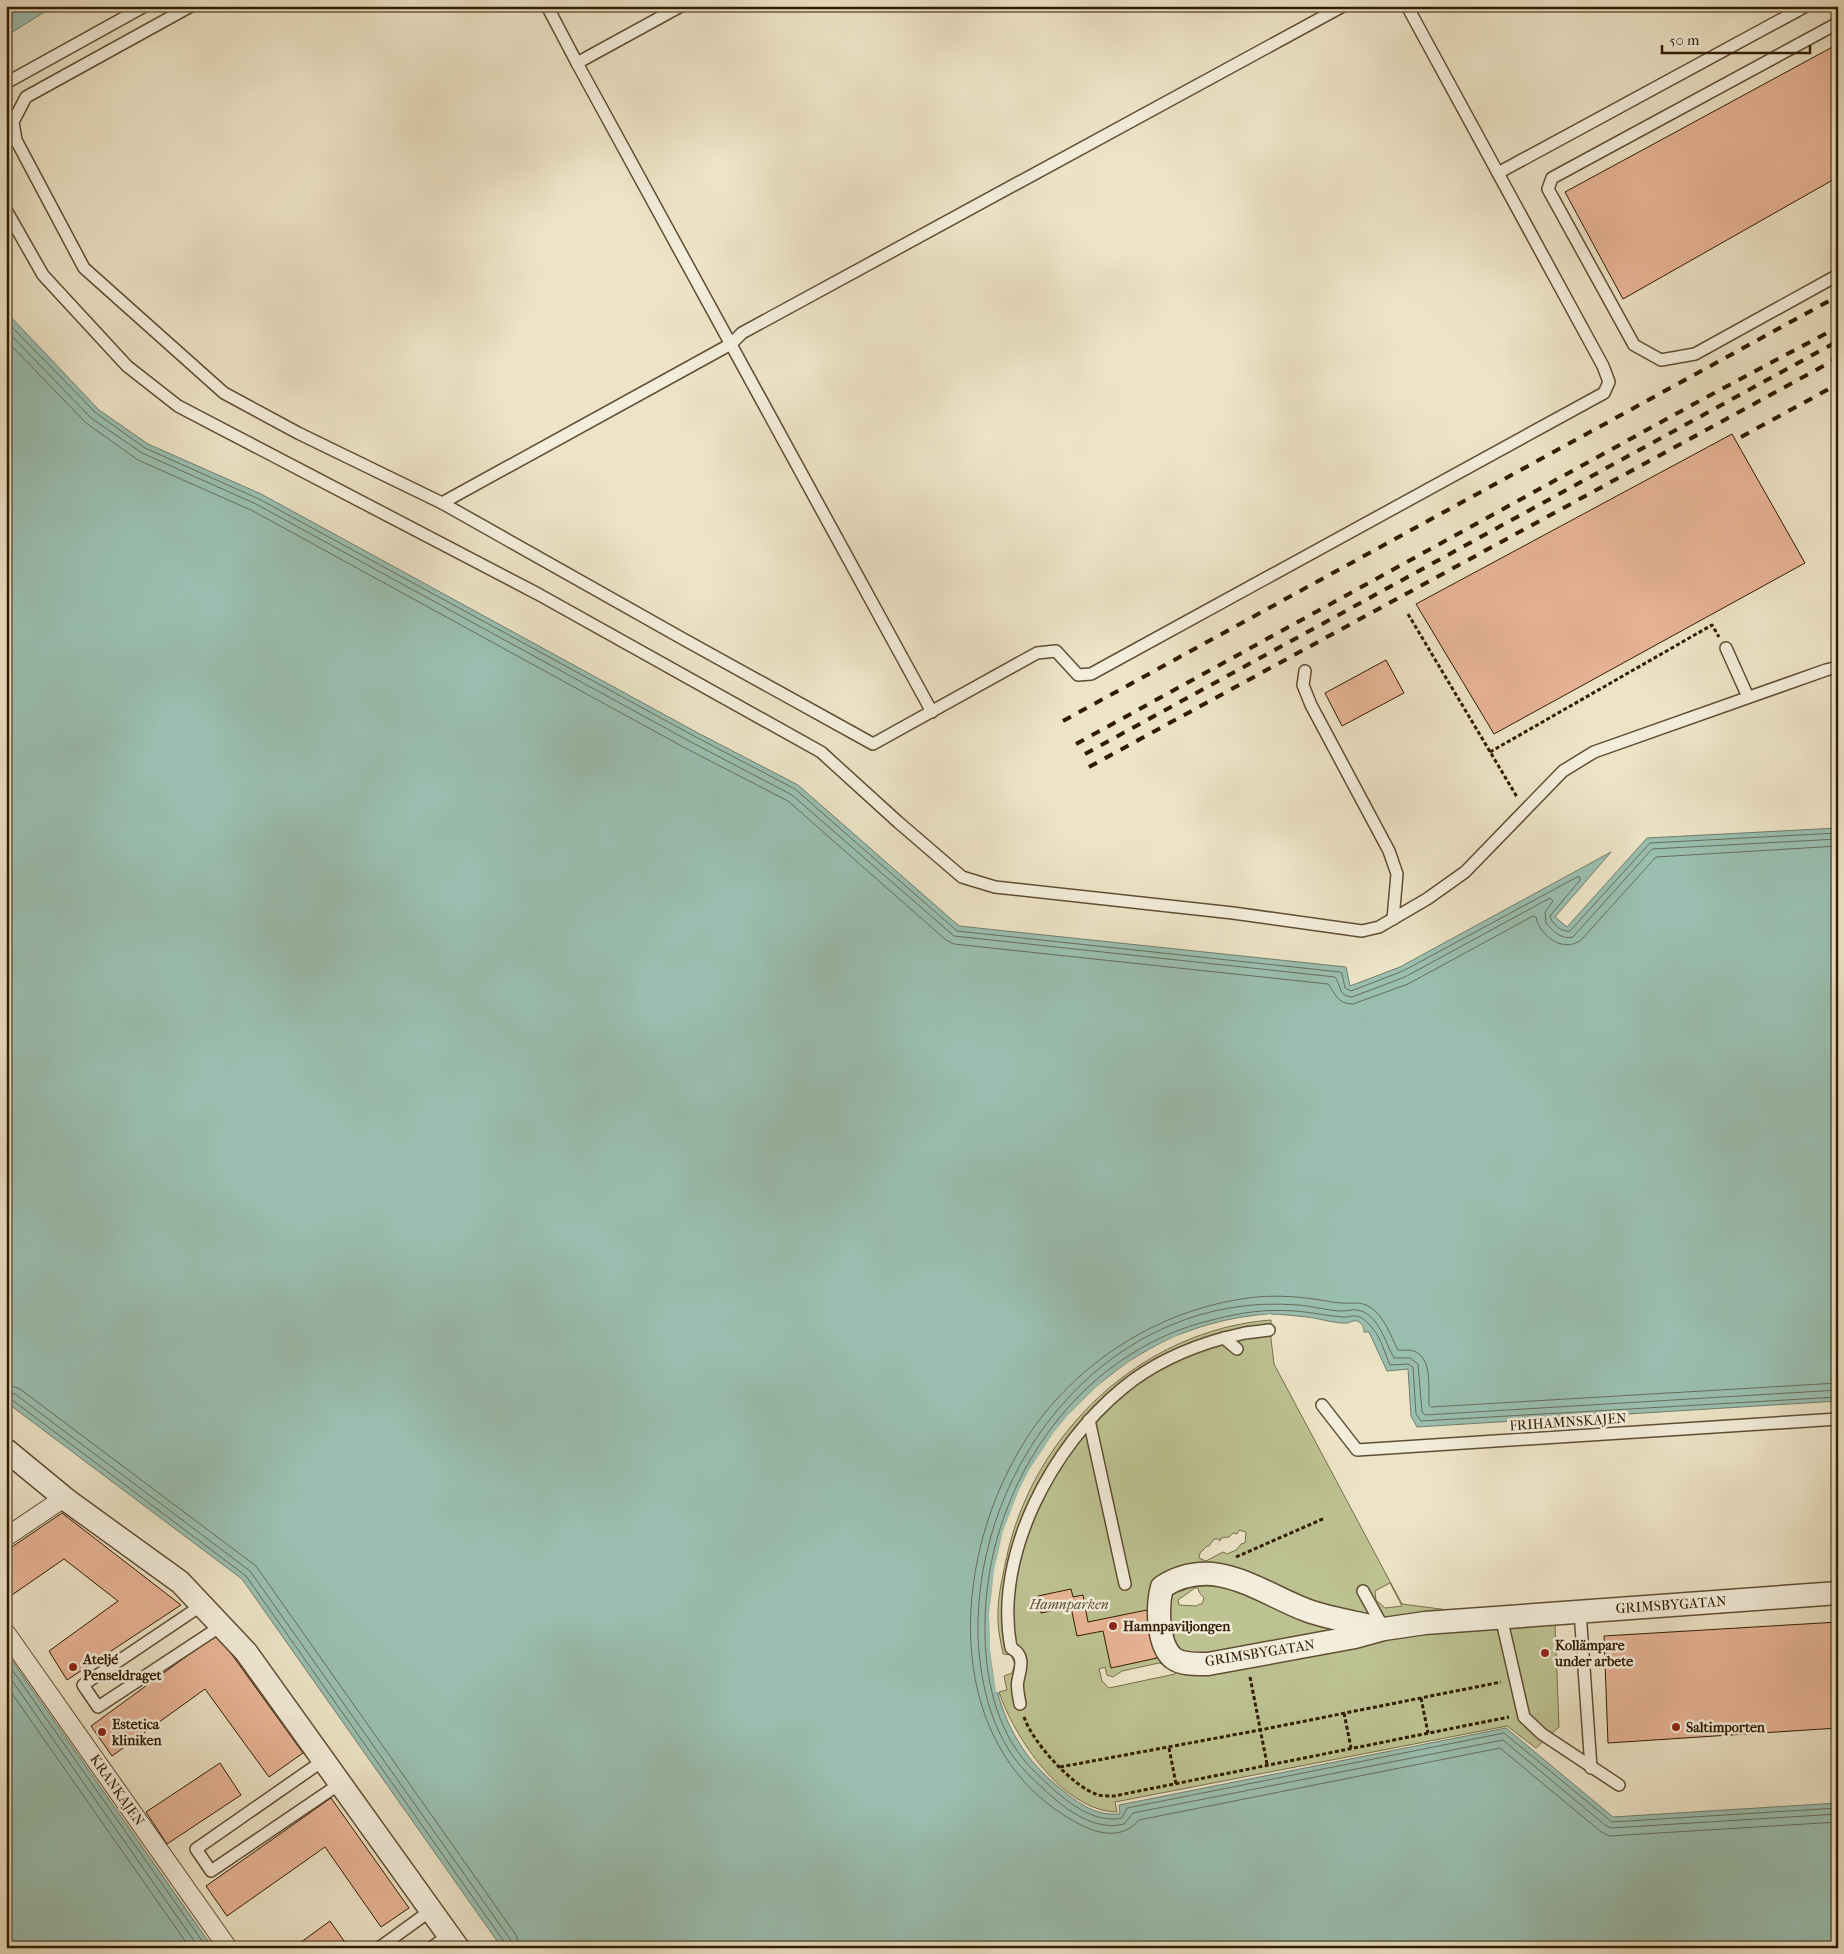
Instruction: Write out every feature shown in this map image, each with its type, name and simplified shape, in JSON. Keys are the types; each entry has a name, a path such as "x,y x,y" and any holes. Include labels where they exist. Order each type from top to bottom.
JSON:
{"street":[{"path":"6,1450 64,1498 180,1582 246,1652 341,1783 430,1911 446,1944"},
{"path":"6,1537 64,1498"},
{"name":"GRIMSBYGATAN","path":"1384,1629 1308,1611 1229,1576 1209,1573 1184,1576 1162,1587 1159,1599 1161,1631 1166,1647 1173,1658 1184,1663 1208,1664 1355,1637 1384,1629 1425,1623 1838,1593"},
{"name":"KRANKAJEN","path":"6,1633 228,1948"}],"lane":[{"path":"6,83 145,6"},
{"path":"191,6 26,97 13,122 16,140 84,268 224,393 298,433 442,503 660,627 873,744 1037,653 1056,651 1078,675 1091,674 1604,393 1609,382 1603,366 1407,6"},
{"path":"547,6 932,712"},
{"path":"577,63 681,6"},
{"path":"442,503 731,344 742,333 767,319 1343,6"},
{"path":"1498,173 1806,6"},
{"path":"1838,23 1552,178 1548,189 1634,345 1661,360 1695,354 1838,275"},
{"path":"6,210 43,275 127,366 178,406 538,594 821,752 962,877 995,887 1233,913 1362,931 1379,927 1427,899 1465,872 1563,770 1594,752 1838,667"},
{"path":"1726,648 1748,697"},
{"path":"1305,671 1303,686 1311,705 1389,851 1397,874 1393,919"},
{"path":"1020,1704 1017,1681 1022,1669 1022,1662 1016,1650 1011,1648 1009,1637 1008,1601 1013,1569 1023,1530 1039,1492 1073,1439 1089,1420 1123,1388 1148,1370 1175,1355 1224,1338 1268,1330"},
{"path":"1224,1338 1237,1349"},
{"name":"FRIHAMNSKAJEN","path":"1322,1405 1357,1450 1838,1420"},
{"path":"1089,1420 1125,1584"},
{"path":"1363,1591 1384,1629"},
{"path":"202,1605 83,1685 98,1707 221,1626"},
{"path":"1580,1611 1591,1768"},
{"path":"1501,1617 1524,1717 1542,1734 1619,1785"},
{"path":"324,1760 196,1849 210,1871 341,1783"},
{"path":"379,1948 430,1911"}],"path":[{"path":"1408,614 1525,810"},
{"path":"1490,752 1712,625 1726,648"},
{"path":"1246,1657 1267,1764"},
{"path":"1060,1767 1169,1748 1514,1679"},
{"path":"1421,1698 1428,1733"},
{"path":"1020,1704 1027,1727 1036,1741 1060,1767 1085,1788 1099,1795 1114,1796 1503,1717 1524,1717"},
{"path":"1344,1713 1351,1748"},
{"path":"1169,1748 1176,1784"},
{"path":"6,1941 11,1948"},
{"path":"75,1948 80,1944"}],"green space":[{"name":"Hamnparken","path":"1271,1320 1274,1364 1402,1604 1555,1624 1559,1727 1536,1748 1507,1726 1115,1802 1117,1812 1097,1808 1078,1799 1043,1768 1016,1730 999,1692 1007,1690 1004,1676 1012,1673 1015,1664 1011,1655 1003,1654 998,1628 998,1612 1006,1560 1020,1514 1040,1471 1067,1431 1100,1396 1137,1367 1178,1344 1223,1328","holes":["1239,1530 1246,1532 1245,1543 1241,1544 1236,1550 1227,1554 1223,1552 1206,1561 1199,1558 1200,1553 1214,1539 1220,1541 1221,1538 1229,1537 1233,1533 1237,1534","1390,1583 1402,1606 1385,1608 1376,1600 1375,1591","1195,1588 1198,1588 1204,1598 1202,1604 1197,1606 1179,1605 1178,1600","1159,1663 1175,1668 1175,1674 1109,1688 1102,1681 1099,1669 1105,1667 1107,1675 1113,1677 1122,1671"]}],"water":[{"path":"6,6 54,6 6,36"},
{"path":"6,312 99,410 148,444 261,494 696,732 798,785 959,926 1346,967 1350,986 1400,967 1611,852 1555,917 1567,927 1647,838 1838,828 1838,1401 1417,1427 1411,1416 1408,1369 1387,1371 1369,1332 1364,1332 1359,1322 1343,1323 1307,1317 1270,1314 1210,1324 1155,1346 1107,1378 1066,1418 1033,1466 1009,1519 994,1576 990,1636 994,1678 999,1698 1015,1736 1039,1769 1055,1784 1085,1806 1101,1813 1120,1814 1119,1805 1506,1728 1613,1817 1838,1803 1838,1948 502,1948 242,1579 6,1402"},
{"path":"6,1652 213,1948 11,1948 6,1941"}],"pier":[{"path":"1271,1314 1271,1317 1208,1328 1157,1348 1129,1365 1097,1389 1056,1433 1021,1491 1006,1532 996,1571 992,1614 994,1666 999,1692 996,1692 990,1651 989,1614 994,1570 1003,1531 1019,1490 1029,1470 1054,1432 1096,1387 1127,1363 1156,1346 1176,1336 1207,1326 1241,1318"}],"building":[{"path":"1838,44 1838,177 1623,299 1565,192"},
{"path":"1732,434 1805,563 1494,734 1416,604"},
{"path":"1386,660 1404,693 1342,726 1325,693"},
{"path":"62,1513 181,1605 67,1680 49,1651 118,1601 64,1559 9,1597 6,1594 6,1551"},
{"name":"Hamnpaviljongen","path":"1071,1589 1073,1597 1083,1595 1088,1622 1147,1610 1157,1658 1111,1668 1103,1631 1077,1636 1071,1607 1041,1613 1038,1596"},
{"path":"1838,1622 1838,1728 1608,1743 1604,1636"},
{"path":"217,1634 303,1753 269,1777 205,1689 112,1756 91,1726"},
{"path":"220,1763 241,1795 167,1844 146,1812"},
{"path":"331,1798 409,1908 381,1927 325,1847 227,1916 206,1886"},
{"path":"330,1921 349,1948 293,1948"}],"railway":[{"path":"1063,721 1838,296"},
{"path":"1076,744 1703,399 1838,327"},
{"path":"1085,754 1838,341"},
{"path":"1089,767 1838,358"},
{"path":"1741,437 1838,384"}],"place":[{"name":"Hamnpaviljongen","path":"1113,1626"},
{"name":"Kollämpare under arbete","path":"1545,1653"},
{"name":"Ateljé Penseldraget","path":"73,1667"},
{"name":"Saltimporten","path":"1676,1727"},
{"name":"Estetica kliniken","path":"102,1732"}]}
